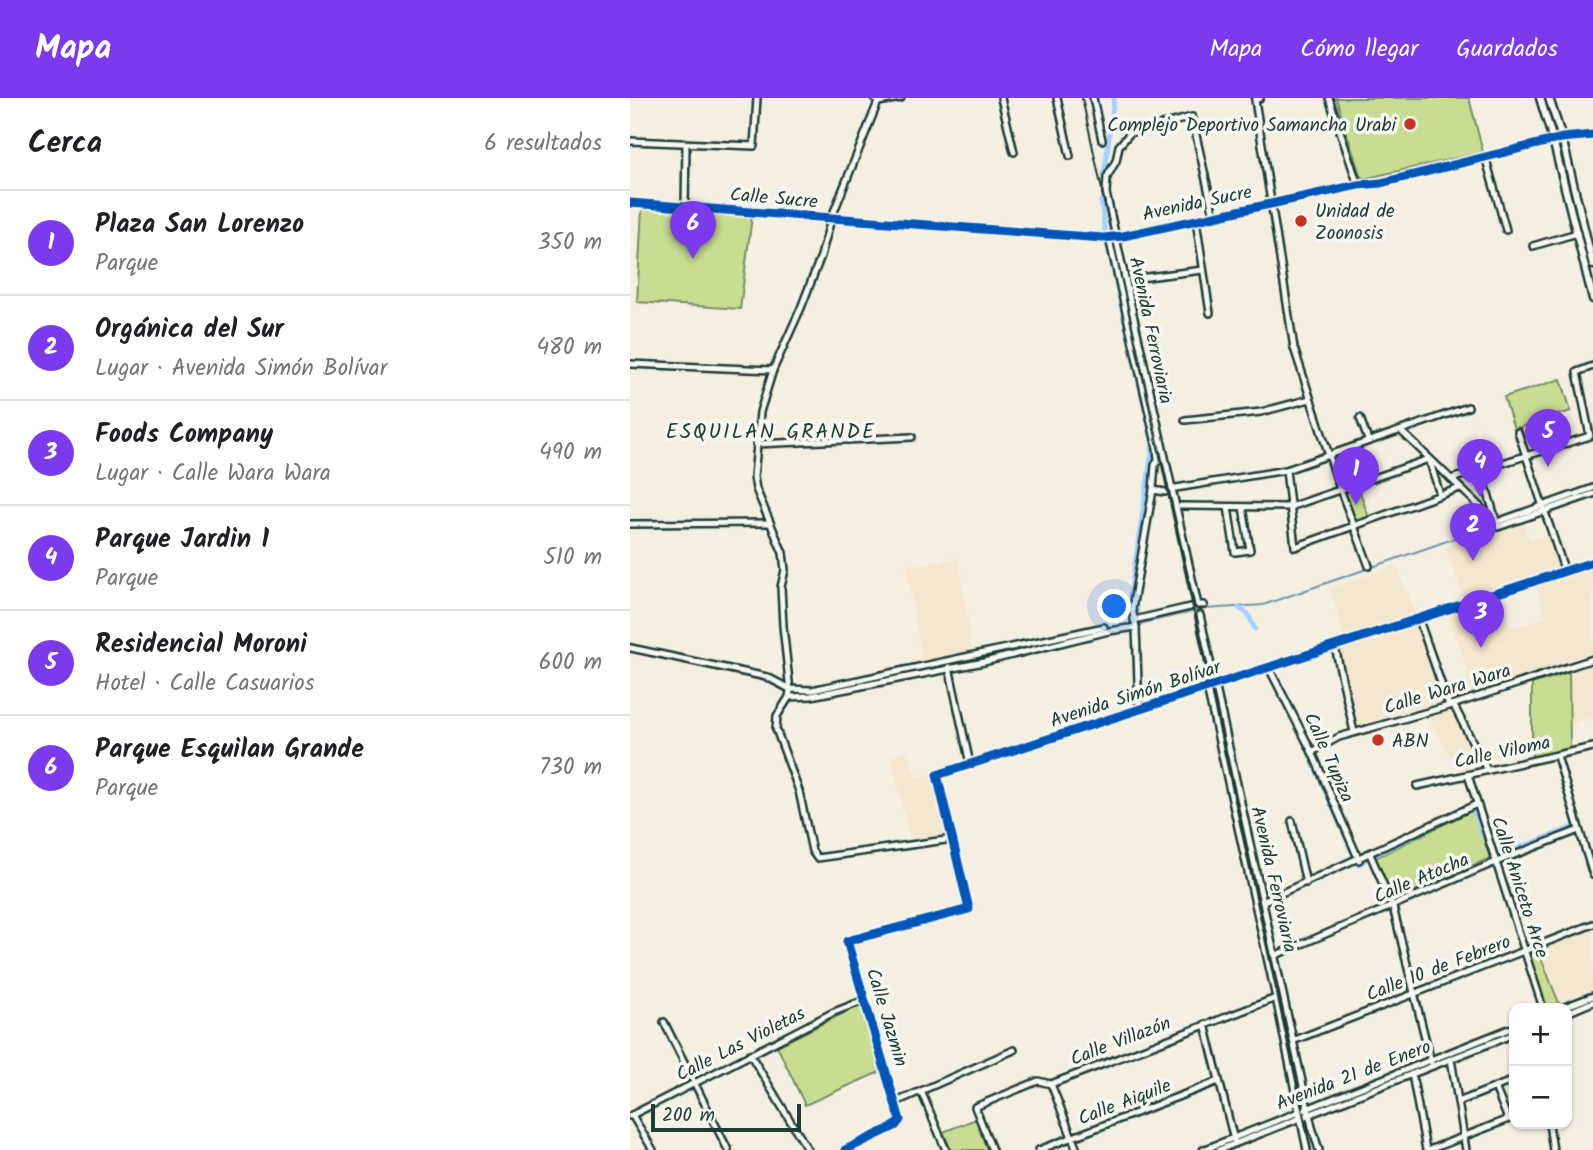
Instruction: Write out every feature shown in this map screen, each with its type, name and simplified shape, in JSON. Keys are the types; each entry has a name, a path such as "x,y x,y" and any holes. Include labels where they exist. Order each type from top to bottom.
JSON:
{"main road":[{"path":"1540,98 1590,275 1593,299"},
{"path":"1549,98 1562,138 1593,265"}],"street":[{"path":"630,141 754,146 757,98"},
{"path":"901,98 876,100 831,219 821,256 773,370 760,412 756,444 756,489 783,554 785,570 781,587 789,693 776,716 776,729 799,791 812,851 817,858 953,839"},
{"path":"1001,98 1014,152"},
{"path":"1057,98 1070,156"},
{"path":"1093,98 1102,140"},
{"path":"1260,98 1255,100 1294,348 1340,489 1369,566"},
{"path":"1329,98 1358,186"},
{"name":"Avenida Ferroviaria","path":"1204,605 1198,605 1106,193 1107,177 1116,161 1119,146 1130,132 1192,117 1214,216"},
{"path":"1562,138 1593,135"},
{"name":"Avenida Sucre","path":"831,219 1109,238 1381,183 1562,138"},
{"path":"685,207 686,144"},
{"path":"1485,156 1506,230"},
{"name":"Calle Sucre","path":"630,203 831,219"},
{"path":"1196,220 1210,313"},
{"path":"1534,246 1577,233"},
{"name":"Avenida Ferroviaria","path":"1109,238 1158,460 1132,609 1136,627 1139,710"},
{"path":"1131,279 1203,270"},
{"path":"630,364 773,370"},
{"path":"1451,479 1590,436 1577,372 1593,366"},
{"path":"1185,420 1261,412 1310,399"},
{"path":"1176,488 1286,470 1468,407"},
{"path":"1360,418 1368,440"},
{"path":"1401,431 1497,524"},
{"path":"1518,432 1565,572"},
{"path":"756,444 912,437"},
{"path":"1181,506 1290,507 1429,458"},
{"path":"1429,458 1440,495"},
{"path":"1286,470 1294,547 1460,488"},
{"path":"1480,470 1497,524"},
{"path":"1497,524 1593,488"},
{"path":"1153,490 1165,492"},
{"path":"1543,508 1593,494"},
{"path":"1227,507 1235,552 1250,550 1243,507"},
{"path":"630,524 769,523"},
{"name":"Avenida Simón Bolívar","path":"847,941 969,909 937,775 1593,562"},
{"path":"1134,620 1190,607"},
{"name":"Avenida Ferroviaria","path":"1200,615 1319,1150"},
{"path":"1419,620 1451,705 1487,770"},
{"path":"789,693 1104,627"},
{"path":"631,648 766,677 789,693 811,696 984,662 1136,627"},
{"path":"1335,647 1353,732"},
{"name":"Calle Wara Wara","path":"1312,752 1353,732 1451,705 1593,659"},
{"path":"949,667 970,764"},
{"name":"Calle Tupiza","path":"1269,668 1312,752 1359,860"},
{"name":"Avenida Ferroviaria","path":"1207,688 1307,1150"},
{"name":"Calle Viloma","path":"1417,786 1593,747"},
{"path":"1556,756 1593,875"},
{"name":"Calle Aniceto Arce","path":"1468,775 1542,1003"},
{"path":"1264,901 1477,804"},
{"path":"1292,821 1306,883"},
{"name":"Calle Atocha","path":"1276,955 1579,830"},
{"path":"1370,854 1393,907 1431,1063"},
{"name":"Calle 10 de Febrero","path":"1295,1040 1593,924"},
{"name":"Calle Jazmin","path":"847,941 896,1102"},
{"path":"1572,1004 1593,996"},
{"name":"Calle Villazón","path":"992,1150 975,1107 1038,1081 1051,1084 1276,998"},
{"name":"Calle Las Violetas","path":"631,1115 834,1012 865,1000"},
{"path":"1572,1011 1593,1002"},
{"path":"664,1022 728,1150"},
{"path":"1205,1024 1234,1141"},
{"name":"Avenida 21 de Enero","path":"1309,1111 1509,1029"},
{"name":"Avenida 21 de Enero","path":"1203,1150 1221,1148 1301,1114 1412,1074 1431,1063 1451,1059 1509,1036"},
{"path":"845,1150 895,1126 900,1121 896,1102 1014,1050"},
{"path":"751,1054 808,1150"},
{"path":"1451,1059 1466,1150"},
{"path":"1412,1074 1427,1150 1509,1119"},
{"name":"Calle Aiquile","path":"1039,1150 1219,1081"},
{"path":"1458,1102 1509,1082"},
{"path":"1051,1084 1077,1150"},
{"path":"1495,1087 1509,1114"},
{"path":"921,1091 946,1150"},
{"path":"631,1115 653,1150"},
{"path":"1550,1129 1553,1150"}],"shaded area":[{"path":"1523,521 1530,540 1548,535 1560,569 1464,600 1445,548"},
{"path":"959,558 972,653 922,662 906,566"},
{"path":"1397,565 1416,616 1345,639 1329,588"},
{"path":"1593,567 1593,652 1471,694 1465,675 1468,672 1449,616 1501,598 1512,628 1520,626 1546,617 1536,587"},
{"path":"1413,624 1417,626 1440,697 1439,702 1358,725 1355,722 1338,651"},
{"path":"1593,664 1593,718 1569,725 1569,672"},
{"path":"1451,708 1482,764 1480,767 1460,772 1427,716"},
{"path":"906,751 917,778 931,773 947,834 910,840 891,757"},
{"path":"1593,929 1593,990 1559,1003 1538,950"}],"green space":[{"name":"Complejo Deportivo Samancha Urabi","path":"1336,98 1469,98 1483,152 1363,179"},
{"path":"642,208 752,216 740,309 637,302"},
{"path":"1561,379 1571,411 1514,429 1504,397"},
{"path":"1358,486 1369,518 1354,523 1343,491"},
{"path":"1569,672 1570,749 1532,757 1532,684"},
{"path":"1471,811 1475,813 1490,858 1394,900 1375,858"},
{"path":"1538,950 1559,1003 1544,1003 1529,954"},
{"path":"858,1006 865,1009 882,1071 805,1105 777,1046"},
{"path":"976,1119 988,1150 951,1150 943,1132"}],"waterway":[{"path":"1104,177 1114,98"},
{"path":"1101,201 1105,233"},
{"path":"1107,242 1153,445 1128,610"},
{"path":"1574,498 1593,491"},
{"path":"1139,624 1205,609 1263,605 1493,525"},
{"path":"1239,608 1248,614 1255,629"},
{"path":"1113,628 1129,624"},
{"path":"928,668 1080,635"},
{"path":"630,651 765,681 789,693"},
{"path":"815,692 923,669"},
{"path":"1304,741 1333,808"},
{"path":"1462,812 1475,813 1483,836"},
{"path":"1335,813 1355,858"},
{"path":"1375,855 1435,826"},
{"path":"1493,850 1496,854 1503,854 1574,827"},
{"path":"1358,864 1367,859"}],"tram line":[{"path":"1082,98 1311,1150"}],"cycle path":[{"path":"630,203 1103,238 1123,236 1358,185 1381,183 1562,138 1593,135"},
{"path":"845,1150 895,1126 900,1120 847,941 969,909 937,775 1593,562"}],"place":[{"name":"Complejo Deportivo Samancha Urabi","path":"1410,124"},
{"name":"Unidad de Zoonosis","path":"1301,221"},
{"name":"Parque Esquilan Grande","path":"693,259"},
{"name":"Residencial Moroni","path":"1548,467"},
{"name":"Parque Jardin 1","path":"1480,497"},
{"name":"Plaza San Lorenzo","path":"1356,505"},
{"name":"Orgánica del Sur","path":"1473,561"},
{"name":"Foods Company","path":"1481,648"},
{"name":"ABN","path":"1378,740"}],"district":[{"name":"ESQUILAN GRANDE","path":"771,431"}]}
